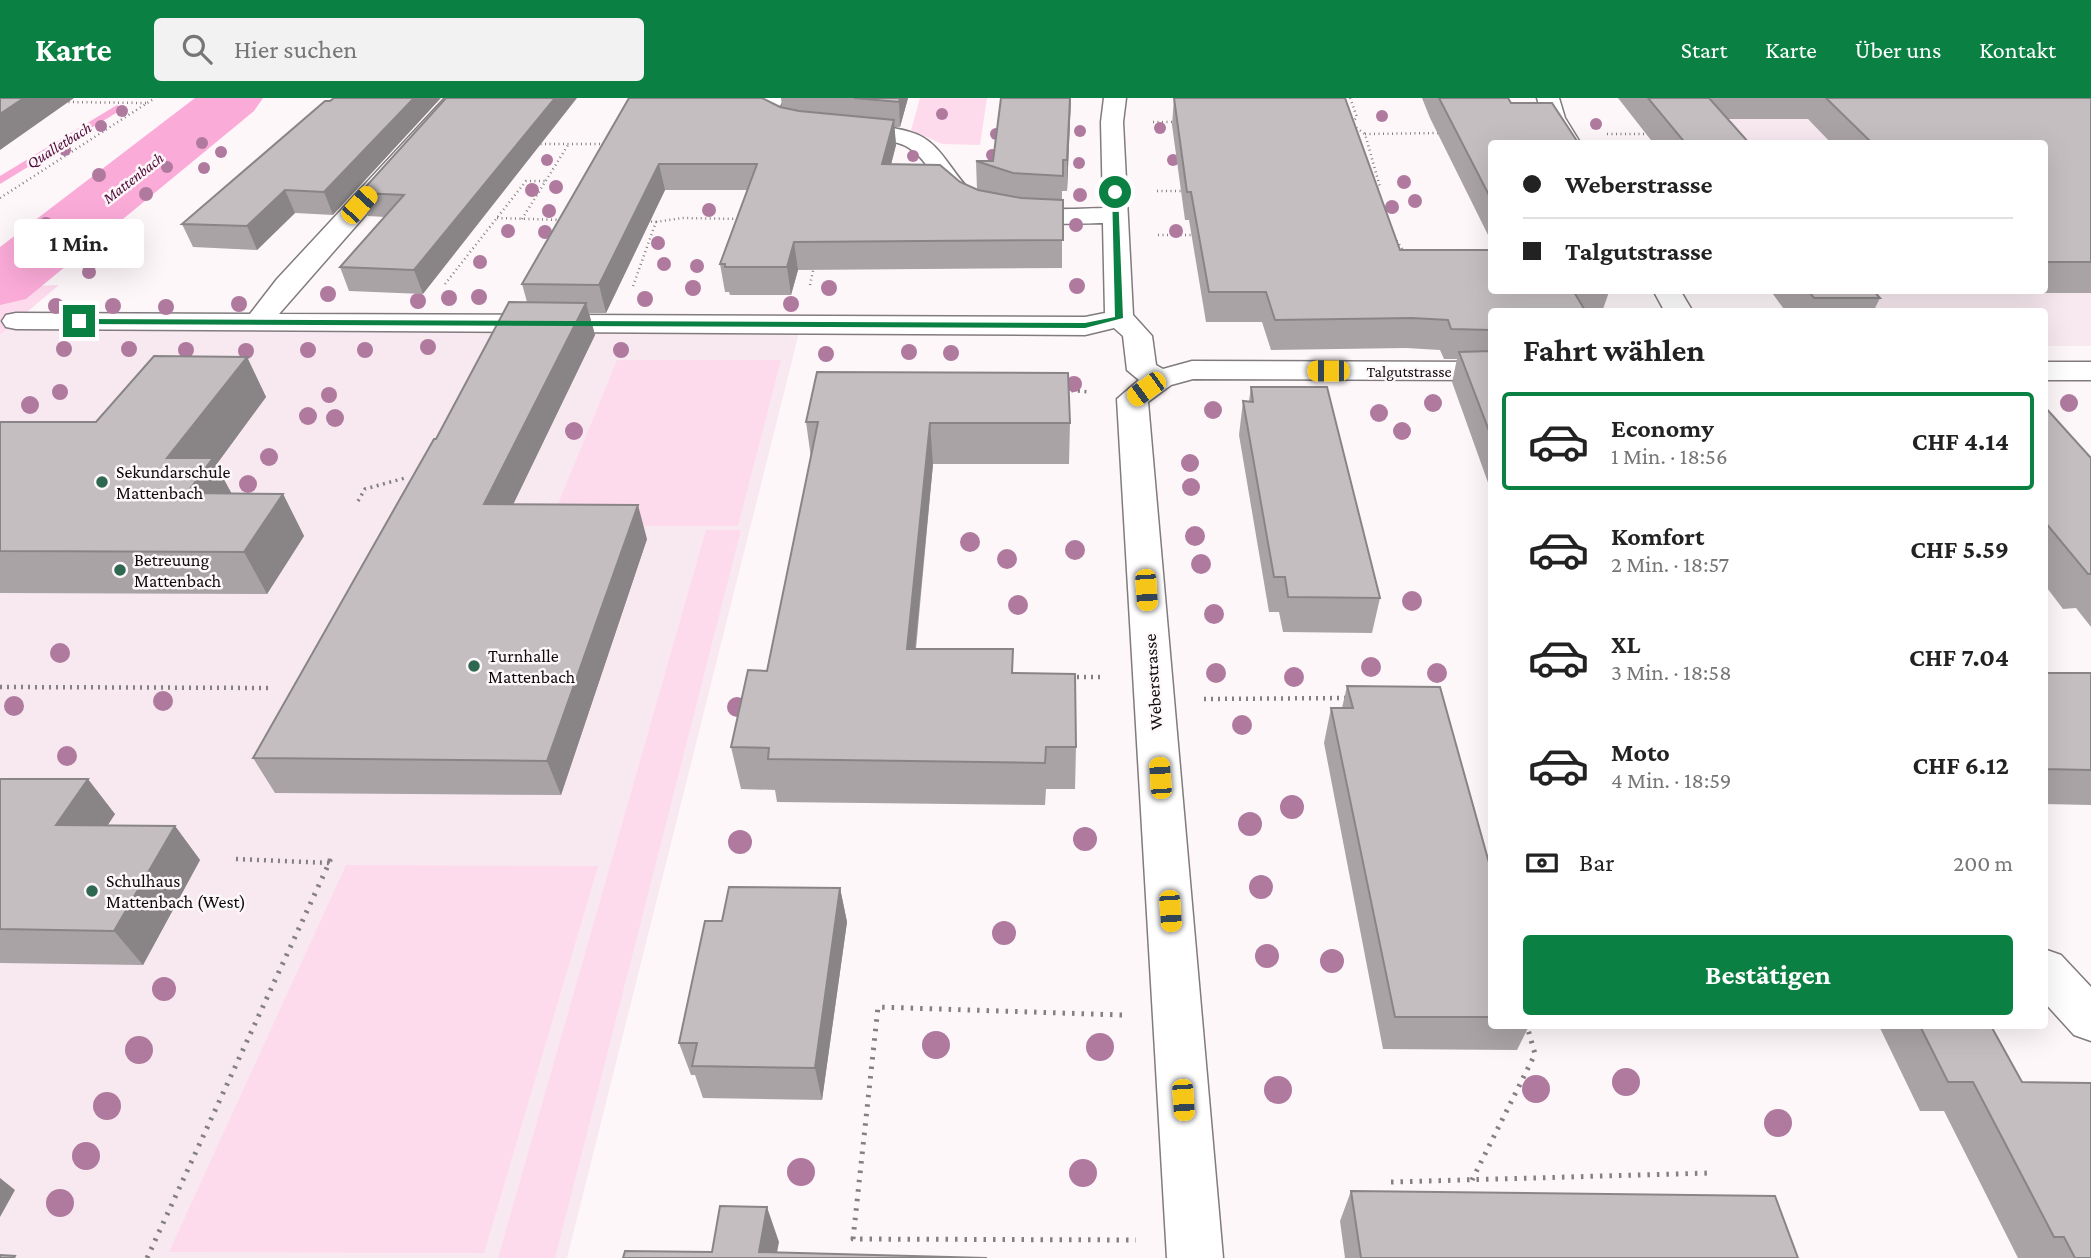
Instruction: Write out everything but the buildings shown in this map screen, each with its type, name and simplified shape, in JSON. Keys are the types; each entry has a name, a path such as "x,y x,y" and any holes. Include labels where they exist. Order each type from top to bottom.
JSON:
{"street":[{"path":"257,323 287,285 457,98"},
{"path":"773,98 767,110 775,119 802,126 877,131 904,136 931,152 951,185 970,201 1011,212 1115,215"},
{"path":"1115,98 1112,122 1119,318"},
{"path":"1548,98 1553,118 1567,139"},
{"path":"16,321 1085,326 1119,318 1135,329 1141,341 1138,357 1142,370 1160,379"},
{"name":"Talgutstrasse","path":"1160,379 1192,370 1488,371"},
{"path":"2048,371 2091,371"},
{"name":"Weberstrasse","path":"1160,379 1132,399 1195,1258"},
{"path":"2048,973 2091,1020"}],"path":[{"path":"0,198 155,98"},
{"path":"1350,98 1357,117 1351,124 1365,134 1445,133"},
{"path":"54,102 148,103"},
{"path":"1142,121 1184,122"},
{"path":"1365,134 1380,187 1373,191"},
{"path":"1567,139 1656,134"},
{"path":"529,144 610,144"},
{"path":"522,219 568,144"},
{"path":"441,290 526,181 545,181"},
{"path":"1147,191 1186,191"},
{"path":"497,218 575,220"},
{"path":"642,221 682,218 747,219"},
{"path":"629,298 656,222"},
{"path":"1391,233 1407,256"},
{"path":"1151,235 1204,235"},
{"path":"810,286 816,260"},
{"path":"1052,390 1102,394"},
{"path":"358,501 365,489 404,478"},
{"path":"1058,677 1119,677 1154,699 1354,698"},
{"path":"0,687 273,688"},
{"path":"147,1258 330,860 236,859"},
{"path":"1130,1015 878,1007 853,1239 1139,1240"},
{"path":"1472,1180 1535,1054 1528,1029"},
{"path":"1391,1182 1710,1173"}],"shaded area":[{"path":"920,98 987,98 980,145 942,144 911,130"},
{"path":"1685,98 2091,98 2091,346 2048,346 2048,308 1863,308 1851,294 2048,294 2048,140 1721,140"},
{"path":"59,285 0,335 0,287"},
{"path":"16,321 801,325 567,1258 0,1258 0,335"},
{"path":"617,360 781,360 738,526 549,526"},
{"path":"706,530 741,530 555,1258 498,1258"},
{"path":"346,865 598,866 484,1253 169,1252"}],"waterway":[{"name":"Mattenbach","path":"0,283 233,98"},
{"name":"Qualletbach","path":"0,181 117,108"}],"place":[{"name":"Sekundarschule Mattenbach","path":"102,482"},
{"name":"Betreuung Mattenbach","path":"120,570"},
{"name":"Turnhalle Mattenbach","path":"474,666"},
{"name":"Schulhaus Mattenbach (West)","path":"92,891"}],"route":[{"path":"79,321 1085,326 1119,318 1115,192"}]}
